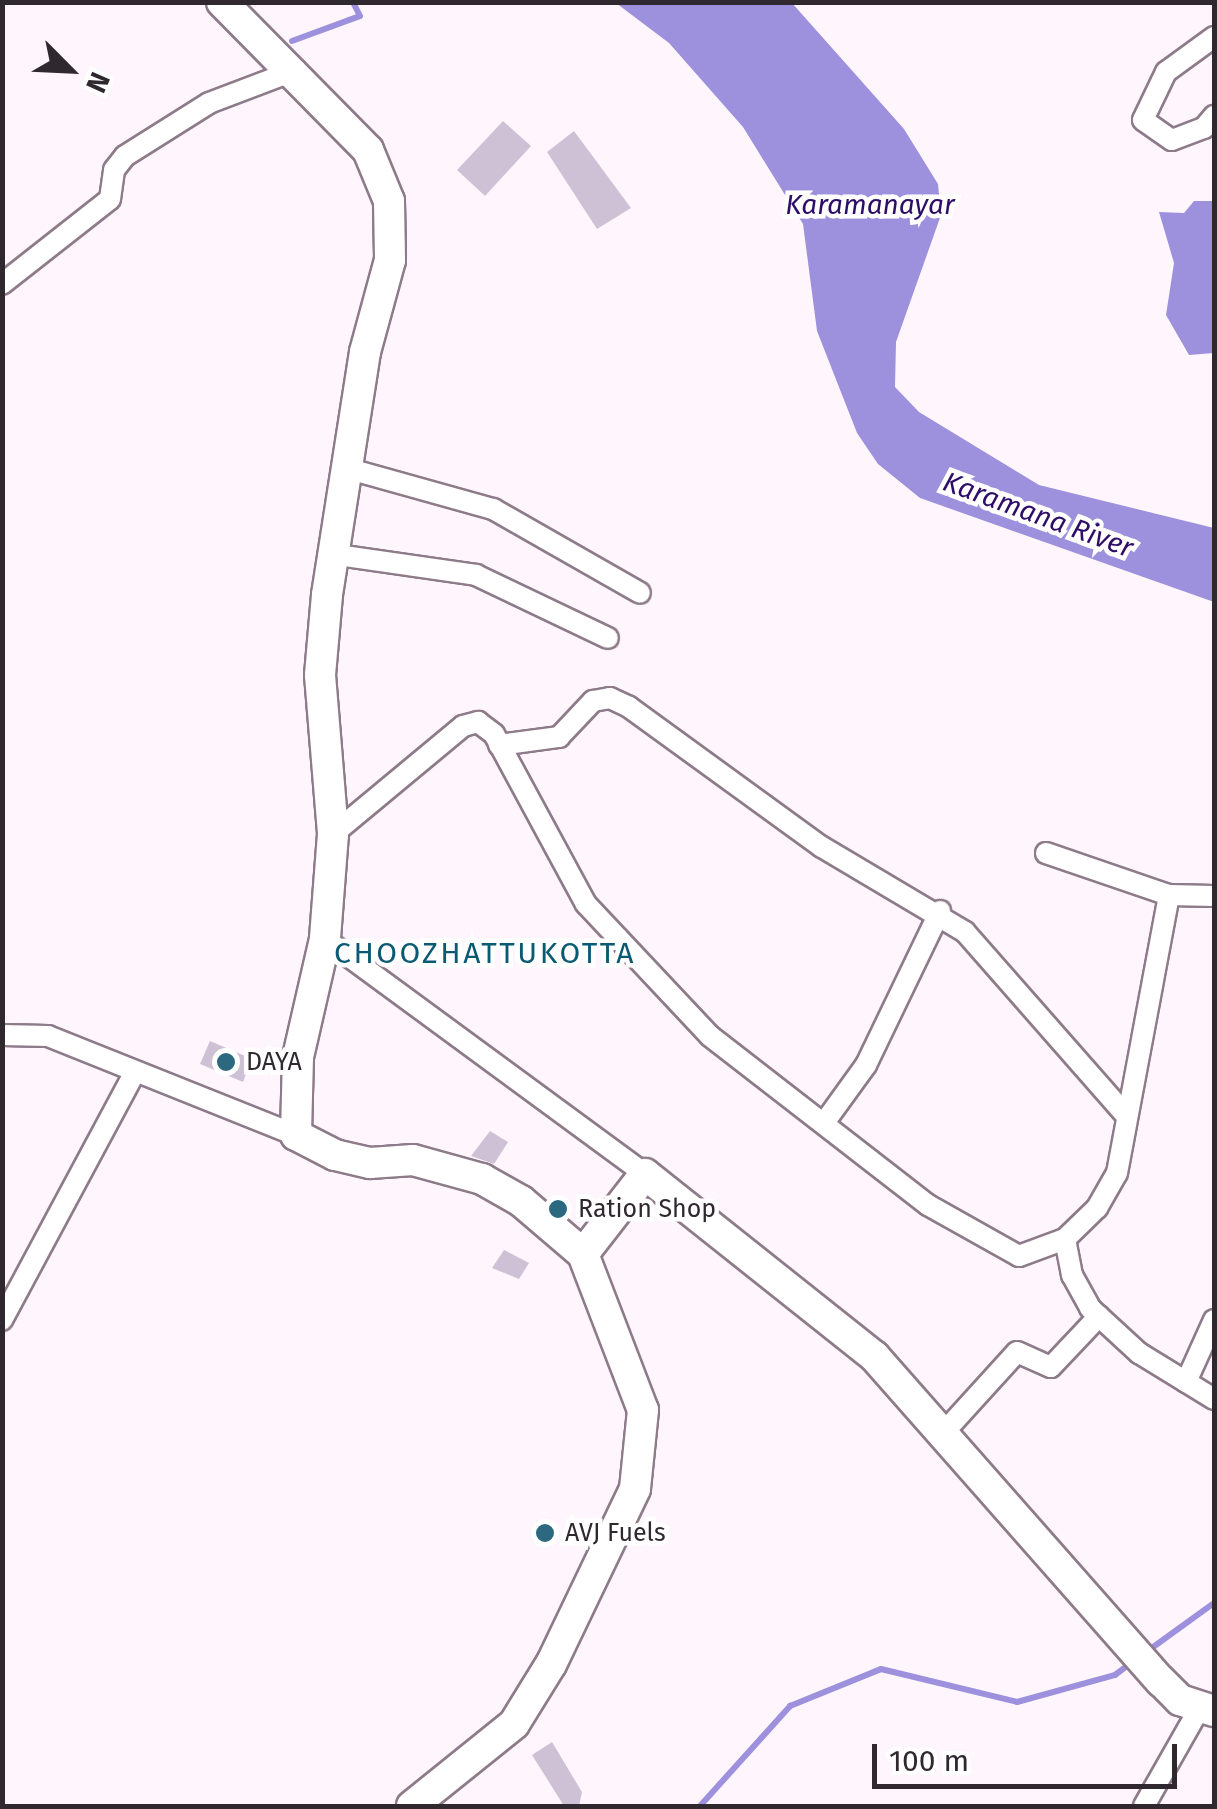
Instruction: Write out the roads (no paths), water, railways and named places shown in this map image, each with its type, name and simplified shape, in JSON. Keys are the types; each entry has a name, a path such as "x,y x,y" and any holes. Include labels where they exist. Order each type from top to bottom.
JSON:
{"main road":[{"path":"222,2 296,70 368,150 389,201 390,260 365,352 331,554 320,675 333,834 324,939 298,1057 296,1136 335,1156 370,1163 413,1160 482,1179 520,1201 583,1254 643,1410 634,1489 551,1664 514,1724 412,1806"},
{"path":"583,1254 645,1174 846,1332 946,1430 1161,1681 1207,1710"}],"street":[{"path":"1213,45 1166,72 1143,120 1172,140 1204,128 1214,116"},
{"path":"2,284 110,199 114,170 125,156 209,103 296,70"},
{"path":"346,468 493,509 640,593"},
{"path":"331,554 476,575 608,638"},
{"path":"500,745 560,736 593,701 610,698 822,846 940,911 994,962 1126,1115"},
{"path":"333,834 470,721 486,727 500,745 586,904 710,1036 993,1247 1019,1256 1066,1238 1097,1208 1117,1173 1169,895"},
{"path":"1046,853 1169,895 1214,896"},
{"path":"824,1123 866,1065 940,911"},
{"path":"324,939 645,1174"},
{"path":"2,1035 48,1036 134,1076 296,1136"},
{"path":"2,1320 134,1076"},
{"path":"1066,1238 1072,1275 1099,1316 1139,1353 1214,1399"},
{"path":"946,1430 1016,1352 1051,1367 1099,1316"},
{"path":"1186,1382 1214,1320"},
{"path":"1144,1806 1207,1710"}],"water":[{"name":"Karamanayar","path":"616,3 792,3 904,129 938,184 941,215 896,342 895,387 919,412 1039,485 1214,528 1214,602 920,498 878,464 857,433 817,331 803,224 743,127 669,43"},
{"path":"1194,201 1214,201 1214,353 1189,355 1166,315 1174,263 1159,212 1184,213"}],"waterway":[{"path":"292,41 360,16 353,2"},
{"path":"1149,1650 1214,1603"},
{"path":"700,1806 790,1706 881,1669 1017,1702 1115,1675 1131,1663"}],"place":[{"name":"DAYA","path":"226,1062"},
{"name":"Ration Shop","path":"558,1209"},
{"name":"AVJ Fuels","path":"545,1533"}],"district":[{"name":"CHOOZHATTUKOTTA","path":"485,953"}],"water label":[{"name":"Karamana River","path":"1038,515"}]}
